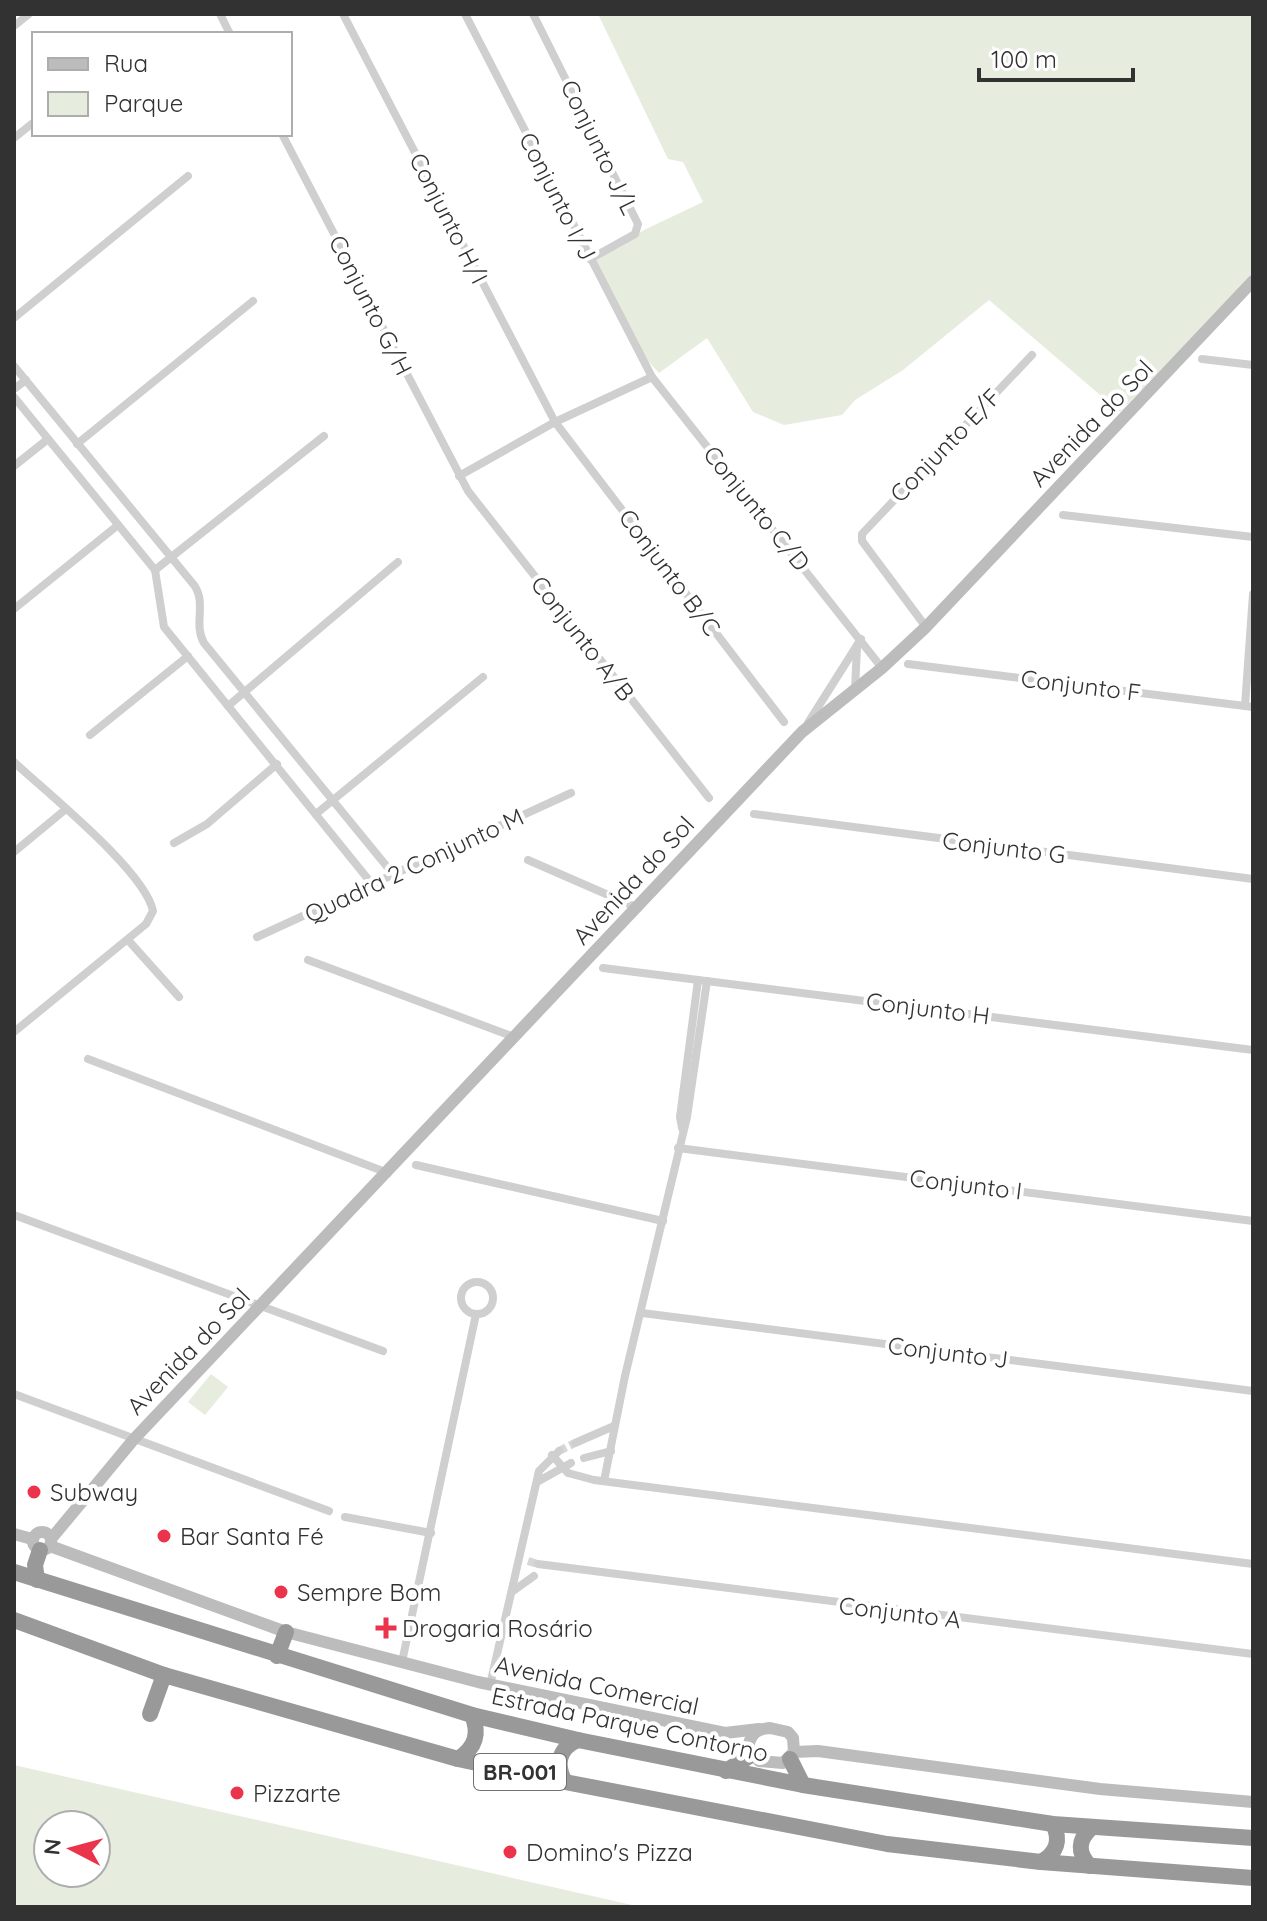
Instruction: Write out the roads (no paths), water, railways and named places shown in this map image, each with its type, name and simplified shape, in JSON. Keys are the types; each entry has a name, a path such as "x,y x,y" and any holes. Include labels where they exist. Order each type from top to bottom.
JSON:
{"highway":[{"path":"14,1564 42,1542"},
{"path":"37,1580 35,1570 42,1542"},
{"name":"Estrada Parque Contorno","path":"14,1572 472,1715 578,1740 803,1785 1053,1824 1253,1838"},
{"name":"BR-001","path":"14,1620 164,1675 458,1759 565,1782 887,1844 1041,1862 1253,1878"},
{"path":"277,1656 286,1632"},
{"path":"150,1714 164,1675"},
{"path":"458,1759 467,1754 476,1736 472,1715"},
{"path":"565,1782 560,1774 560,1756 567,1745 578,1740"},
{"path":"726,1771 749,1747"},
{"path":"792,1756 803,1785"},
{"path":"1041,1862 1056,1849 1058,1840 1053,1824"},
{"path":"1090,1866 1084,1860 1080,1844 1091,1828"}],"street":[{"path":"14,26 29,14"},
{"path":"220,14 229,32"},
{"name":"Conjunto H/I","path":"343,14 555,422"},
{"name":"Conjunto I/J","path":"465,14 652,377"},
{"name":"Conjunto J/L","path":"533,14 638,224 635,234 590,259"},
{"path":"14,138 32,124"},
{"name":"Conjunto G/H","path":"283,136 459,476"},
{"path":"14,318 188,176"},
{"name":"Avenida do Sol","path":"42,1542 61,1526 134,1439 802,732 882,668 926,627 1253,281"},
{"path":"77,444 253,301"},
{"name":"Conjunto E/F","path":"926,627 862,538 864,530 1032,355"},
{"path":"1202,359 1253,365"},
{"path":"14,366 199,592 201,637 393,874"},
{"path":"459,476 555,422 652,377"},
{"name":"Conjunto C/D","path":"652,377 882,668"},
{"path":"14,389 26,380"},
{"path":"14,397 155,570 164,627 372,884"},
{"name":"Conjunto B/C","path":"555,422 784,722"},
{"path":"155,570 324,436"},
{"path":"14,466 48,439"},
{"path":"88,487 103,475"},
{"name":"Conjunto A/B","path":"459,476 479,507 709,798"},
{"path":"1063,515 1253,537"},
{"path":"14,609 118,525"},
{"path":"228,706 398,562"},
{"path":"1249,706 1253,594"},
{"path":"802,732 859,642"},
{"path":"836,679 837,689 850,694 859,642"},
{"path":"90,735 188,656"},
{"name":"Conjunto F","path":"908,664 1249,706"},
{"path":"316,814 483,677"},
{"path":"14,762 98,838 152,905 151,919 14,1032"},
{"path":"174,843 207,824 277,764"},
{"name":"Quadra 2 Conjunto M","path":"257,937 571,793"},
{"path":"14,852 66,809"},
{"name":"Conjunto G","path":"754,814 1253,879"},
{"path":"528,860 638,908"},
{"path":"128,940 179,997"},
{"path":"308,960 514,1037"},
{"name":"Conjunto H","path":"603,968 1253,1050"},
{"path":"604,1481 614,1426 687,1117 703,980"},
{"path":"88,1059 388,1173"},
{"name":"Conjunto I","path":"678,1148 1253,1221"},
{"path":"416,1165 663,1221"},
{"path":"14,1215 383,1351"},
{"name":"Conjunto J","path":"642,1313 1253,1391"},
{"path":"402,1662 476,1314"},
{"path":"14,1394 329,1511"},
{"path":"575,1443 614,1426"},
{"path":"584,1458 611,1451"},
{"path":"490,1685 512,1591 528,1561 539,1471 556,1453 560,1467 568,1473 604,1481 1253,1564"},
{"path":"536,1482 571,1463"},
{"path":"345,1517 431,1533"},
{"name":"Avenida Comercial","path":"14,1534 286,1632 490,1685 725,1733 780,1729 818,1751"},
{"name":"Conjunto A","path":"528,1561 548,1567 1253,1654"},
{"path":"512,1591 548,1567"},
{"path":"749,1747 759,1729"},
{"name":"Avenida Comercial","path":"725,1733 749,1747 766,1764 818,1751 1100,1789 1253,1802"},
{"path":"792,1756 793,1738"}],"tunnel":[{"path":"559,1451 575,1443"},
{"path":"528,1561 538,1564"}],"place":[{"name":"Subway","path":"34,1492"},
{"name":"Bar Santa Fé","path":"164,1536"},
{"name":"Sempre Bom","path":"281,1592"},
{"name":"Drogaria Rosário","path":"386,1628"},
{"name":"Pizzarte","path":"237,1793"},
{"name":"Domino's Pizza","path":"510,1852"}]}
